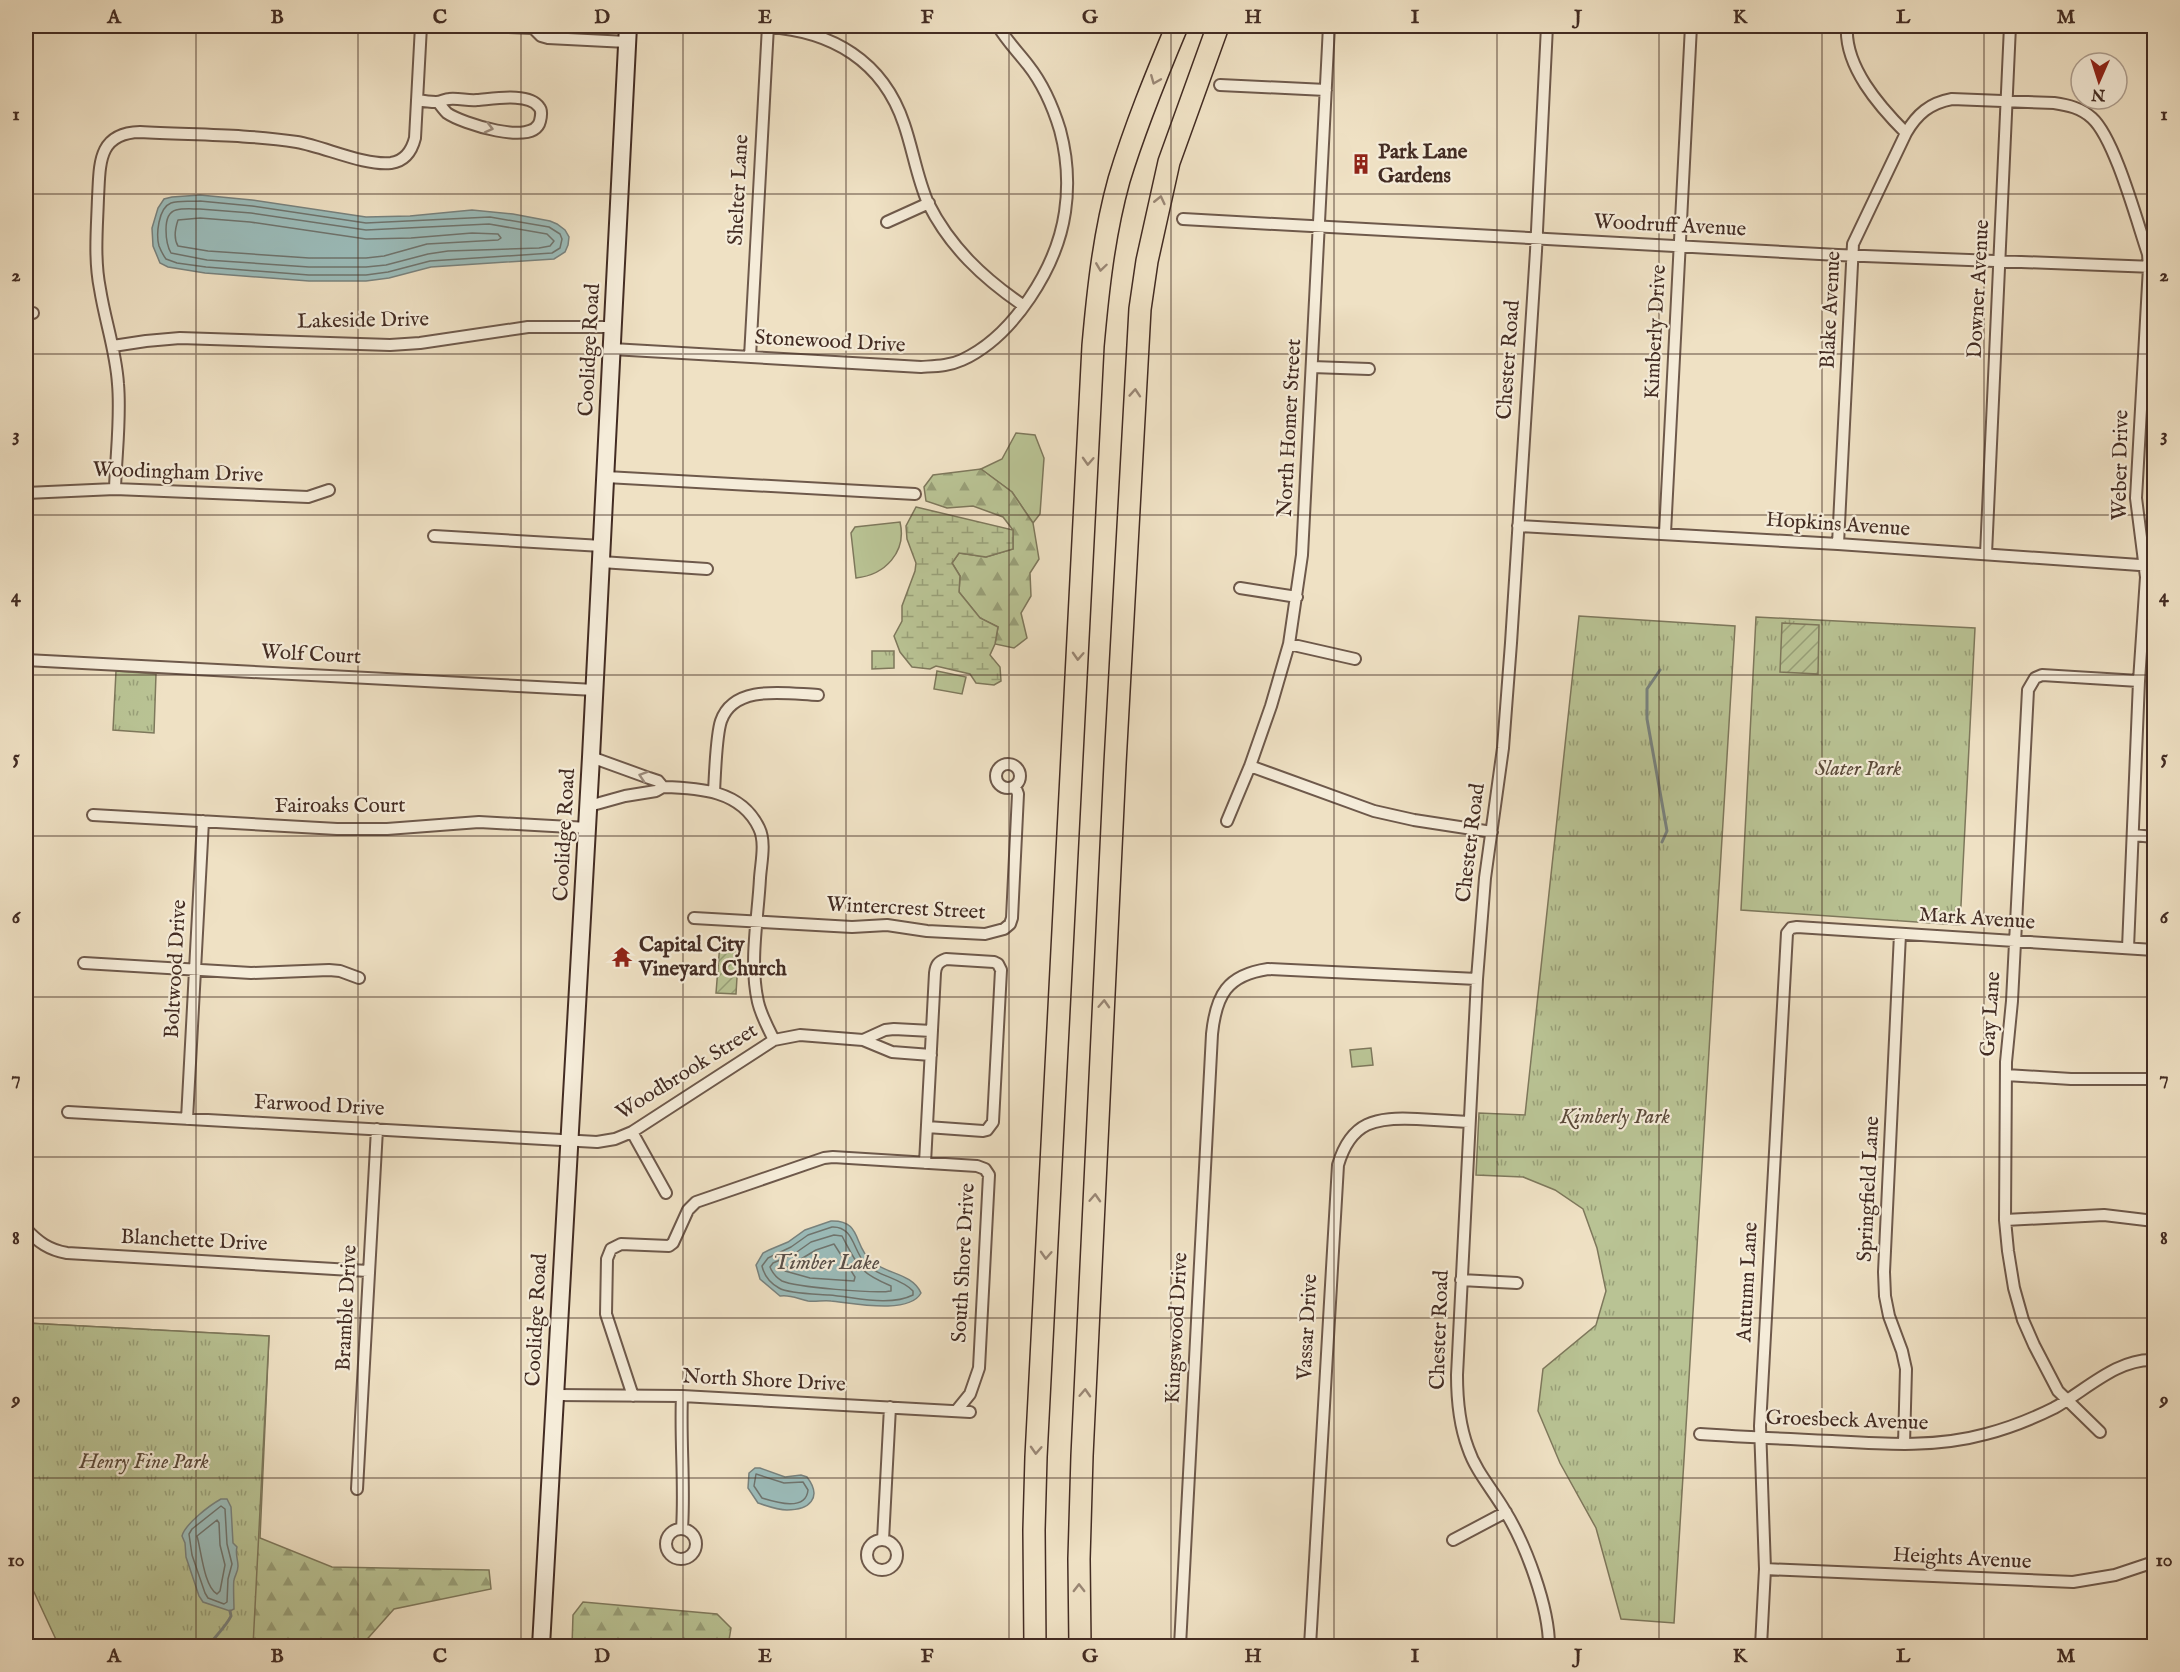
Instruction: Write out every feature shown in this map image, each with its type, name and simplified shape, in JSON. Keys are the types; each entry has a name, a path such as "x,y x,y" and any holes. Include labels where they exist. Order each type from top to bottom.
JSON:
{"highway":[{"path":"1035,1647 1036,1457 1095,324 1101,268 1119,180 1138,122 1177,26"},
{"path":"1080,1647 1079,1559 1082,1456 1140,309 1169,162 1218,26"},
{"path":"1169,162 1224,26"}],"street":[{"path":"115,489 119,405 117,364 99,287 96,241 100,165 105,148 122,133 140,132 282,140 368,160 393,163 406,156 413,145 422,26"},
{"path":"482,26 534,27 541,36 548,38 627,34"},
{"path":"768,26 826,39 857,56 879,77 900,110 922,188 946,235 991,283 1024,306"},
{"name":"Shelter Lane","path":"750,357 768,26"},
{"name":"Stonewood Drive","path":"612,350 939,366 962,360 982,347 1006,326 1024,306 1038,285 1059,237 1066,200 1066,166 1060,132 1053,111 1042,88 998,26"},
{"name":"North Homer Street","path":"1227,821 1250,766 1271,706 1288,644 1297,597 1302,555 1329,26"},
{"name":"Chester Road","path":"1547,26 1536,239 1503,748 1482,912 1477,979 1457,1402 1461,1425 1478,1471 1506,1512 1528,1558 1538,1588 1549,1647"},
{"name":"Kimberly Drive","path":"1665,533 1691,26"},
{"path":"1847,26 1848,51 1853,64 1906,133"},
{"name":"Downer Avenue","path":"1986,554 2010,26"},
{"name":"Coolidge Road","path":"541,1647 568,1140 588,828 627,34"},
{"path":"1220,85 1326,90"},
{"path":"417,100 438,102 451,99 475,100 510,97 527,100 539,106 540,122 533,130 508,133 448,114 438,102"},
{"name":"Blake Avenue","path":"1838,544 1853,244 1906,133 1923,110 1938,102 1952,99 2007,101"},
{"name":"Weber Drive","path":"2007,101 2067,105 2086,113 2094,120 2112,151 2152,267 2136,498 2142,552 2150,565 2139,681 2128,948"},
{"path":"887,222 928,203"},
{"name":"Woodruff Avenue","path":"1184,219 1852,255 2152,267"},
{"name":"Lakeside Drive","path":"113,346 180,338 390,345 420,343 528,327 613,327"},
{"path":"1312,367 1369,369"},
{"path":"606,477 915,494"},
{"name":"Woodingham Drive","path":"26,493 115,489 308,497 329,490"},
{"name":"Hopkins Avenue","path":"1518,526 1665,533 2150,565"},
{"path":"434,536 602,554 707,569"},
{"path":"1240,588 1297,597"},
{"path":"1288,644 1355,658"},
{"name":"Wolf Court","path":"26,660 595,690"},
{"name":"Gay Lane","path":"2100,1432 2058,1391 2023,1320 2011,1270 2005,1220 2006,1075 2028,690 2036,678 2050,675 2139,681"},
{"path":"714,792 720,722 734,704 751,695 766,693 818,695"},
{"path":"591,757 658,781 663,787"},
{"path":"1250,766 1374,811 1414,820 1492,832"},
{"name":"Wintercrest Street","path":"694,918 852,927 887,925 927,931 985,934 1004,929 1012,918 1018,794 1015,786"},
{"path":"589,806 663,787 698,788 729,798 755,822 761,832 763,843 756,985 763,1017 774,1040"},
{"name":"Fairoaks Court","path":"93,815 362,830 479,822 588,828"},
{"name":"Boltwood Drive","path":"187,1119 203,821"},
{"path":"2133,835 2154,837"},
{"name":"Mark Avenue","path":"1797,927 2154,950"},
{"name":"Autumn Lane","path":"1761,1647 1765,1569 1761,1438 1785,940 1791,928 1797,927"},
{"name":"Springfield Lane","path":"1900,934 1884,1272 1889,1316 1906,1369 1904,1444"},
{"path":"925,1163 935,973 938,963 946,959 994,962 1001,970 993,1122 987,1130 983,1131 927,1127"},
{"path":"84,963 266,973 329,970 340,971 359,978"},
{"name":"Kingswood Drive","path":"1180,1647 1211,1058 1215,1012 1219,1000 1229,985 1251,972 1268,969 1477,979"},
{"path":"884,1050 879,1040 881,1033 885,1030"},
{"name":"Woodbrook Street","path":"863,1040 885,1030 932,1031"},
{"name":"Woodbrook Street","path":"568,1140 606,1141 632,1132 774,1040 800,1035 863,1040 884,1050 931,1055"},
{"path":"2006,1075 2071,1080 2154,1078"},
{"name":"Farwood Drive","path":"68,1112 568,1140"},
{"name":"Vassar Drive","path":"1310,1647 1335,1190 1340,1158 1353,1134 1377,1120 1390,1118 1469,1122"},
{"name":"Bramble Drive","path":"357,1489 377,1129"},
{"path":"632,1132 666,1193"},
{"name":"South Shore Drive","path":"633,1396 606,1314 607,1259 611,1249 621,1244 669,1246 673,1243 688,1210 696,1202 815,1161 833,1157 977,1166 985,1169 989,1178 979,1368 970,1394 957,1410"},
{"path":"2005,1220 2104,1215 2154,1221"},
{"name":"Blanchette Drive","path":"26,1229 40,1243 53,1251 66,1253 368,1270"},
{"path":"1461,1280 1517,1283"},
{"name":"Groesbeck Avenue","path":"1700,1434 1932,1444 1984,1435 2031,1418 2122,1366 2141,1359 2154,1360"},
{"name":"North Shore Drive","path":"556,1395 682,1396 970,1412"},
{"path":"682,1396 684,1492 682,1529"},
{"path":"883,1540 890,1407"},
{"path":"1453,1540 1506,1512"},
{"name":"Heights Avenue","path":"1765,1569 2073,1582 2115,1575 2154,1562"}],"green space":[{"path":"1016,433 1035,435 1044,458 1040,514 1033,523 1012,492 981,469 1002,459"},
{"path":"981,469 1012,492 1033,523 1039,559 1030,573 1031,596 1021,613 1027,638 1014,648 995,644 998,627 980,618 959,592 960,576 952,563 959,553 986,557 1013,549 1013,530 1003,517 973,506 947,508 926,501 924,487 933,475"},
{"path":"916,507 1013,530 1013,549 986,557 959,553 952,563 960,576 959,592 980,618 998,627 990,655 1000,667 1001,681 994,685 976,683 970,674 936,666 930,669 912,667 900,652 894,636 902,621 902,606 916,563 907,539 906,526"},
{"path":"900,522 900,543 892,560 876,572 856,578 851,533 855,527"},
{"name":"Kimberly Park","path":"1579,616 1735,626 1674,1623 1621,1619 1596,1528 1560,1463 1538,1411 1543,1369 1596,1325 1606,1291 1597,1248 1583,1209 1555,1190 1523,1177 1476,1175 1479,1113 1525,1115"},
{"name":"Slater Park","path":"1756,617 1975,628 1960,925 1741,910"},
{"path":"1782,623 1819,625 1818,674 1780,672"},
{"path":"872,651 894,651 894,668 872,669"},
{"path":"116,671 156,674 154,733 113,730"},
{"path":"937,671 966,677 962,694 934,689"},
{"path":"720,943 739,944 736,994 716,993"},
{"path":"1371,1048 1373,1065 1352,1067 1350,1050"},
{"name":"Henry Fine Park","path":"26,1323 269,1336 260,1538 332,1567 489,1570 491,1589 394,1609 361,1646 190,1646 26,1587"},
{"name":"Henry Fine Park","path":"26,1323 269,1336 253,1646 59,1646 34,1592 26,1587"},
{"path":"583,1602 717,1614 731,1628 728,1646 572,1646 573,1615"}],"water":[{"path":"200,195 252,200 366,217 410,216 472,210 513,214 550,221 565,230 569,237 565,252 554,259 431,267 389,278 366,281 309,281 205,273 168,267 160,263 153,246 152,228 158,208 164,199"},
{"name":"Timber Lake","path":"831,1221 841,1222 853,1229 865,1255 871,1261 912,1281 921,1293 915,1300 893,1306 808,1301 791,1296 780,1296 760,1279 756,1265 763,1253 788,1242 805,1230"},
{"path":"755,1468 785,1477 801,1475 807,1477 812,1484 814,1497 802,1508 787,1510 758,1503 748,1488 749,1473"},
{"path":"221,1499 227,1499 231,1507 233,1543 237,1547 238,1570 234,1582 234,1609 230,1611 203,1602 199,1596 186,1557 182,1536 193,1521"}],"waterway":[{"path":"1660,670 1647,689 1647,719 1667,831 1662,842"},
{"path":"208,1646 229,1620 230,1611"}],"place":[{"name":"Park Lane Gardens","path":"1361,164"},
{"name":"Capital City Vineyard Church","path":"622,957"}]}
